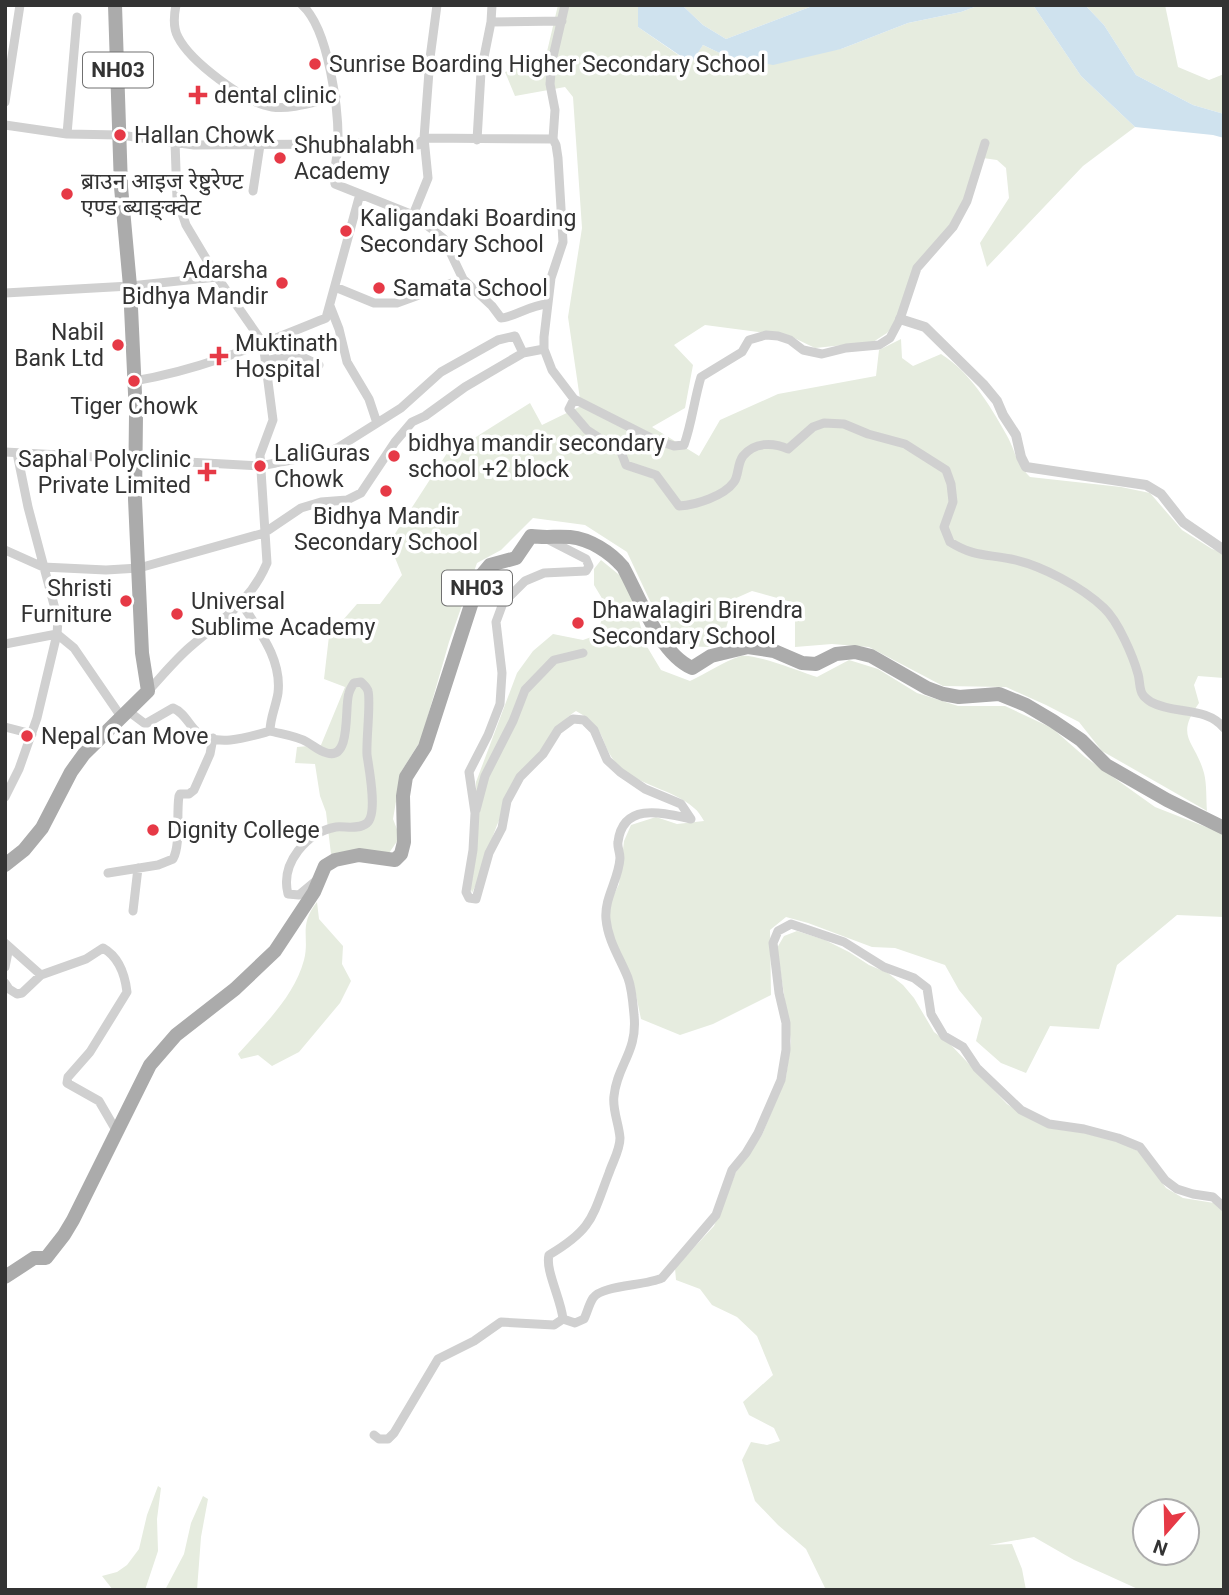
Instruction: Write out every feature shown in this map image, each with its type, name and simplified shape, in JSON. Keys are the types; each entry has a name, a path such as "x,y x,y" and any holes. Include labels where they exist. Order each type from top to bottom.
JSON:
{"main road":[{"name":"NH03","path":"115,5 121,187 130,286 134,381 142,653 148,691"},
{"name":"NH03","path":"5,1277 34,1258 46,1258 54,1250 150,1065 176,1035 235,989 275,951 314,892 325,866 335,860 359,855 395,860 401,853 404,842 403,796 406,777 425,747 480,577 490,565 516,558 531,536 544,538"},
{"path":"544,538 570,537 585,541 616,559 670,650 683,664 692,668 712,656 748,647 774,651 802,663 816,664 836,654 855,652 871,656 927,688 943,694 960,697 999,694 1054,721 1082,740 1107,765 1167,800 1224,828"},
{"path":"5,864 24,850 42,828 78,763 148,691"}],"street":[{"path":"5,102 20,5"},
{"path":"176,5 174,25 177,36 188,50 238,93 275,108 336,97"},
{"path":"302,5 320,36 336,97 338,144 335,184 413,215 444,239 463,279 501,318 507,318 535,304 547,303"},
{"path":"413,215 428,178 424,138 437,5"},
{"path":"477,140 481,72 492,5"},
{"path":"565,5 552,61 550,84 555,110 553,139 556,145 563,242 554,267 547,303 544,349 552,370 574,399 653,439 674,446 684,445 691,427 694,400 701,377 742,352 749,340 766,335 778,336 790,340 803,350 822,354 846,348 879,345 890,338 900,319 917,268 953,227 967,201 985,143"},
{"path":"67,134 77,17"},
{"path":"491,22 562,21"},
{"path":"5,125 67,134 120,135 194,145 380,142 418,145 424,138"},
{"path":"424,138 553,139"},
{"path":"148,691 190,647 242,604 267,563 260,455 273,420 263,343 216,277 186,225 177,199 175,142"},
{"path":"253,191 260,145"},
{"path":"134,381 172,375 326,318 360,194"},
{"path":"5,293 130,286 216,277"},
{"path":"335,287 374,303 397,303 463,279"},
{"path":"330,306 347,362 369,399 377,423"},
{"path":"900,319 925,327 983,384 997,401 1016,435 1026,467 1146,485 1169,503 1183,522 1224,550"},
{"path":"5,453 260,466 323,454 401,408 441,372 498,340 515,336 523,353"},
{"path":"5,550 43,567 106,570 139,568 264,533 302,508 321,502 348,500 361,493 395,442 412,422 523,353 544,349"},
{"path":"266,362 296,354 319,365"},
{"path":"574,399 569,409 587,430 621,452 626,465 656,475 679,506 698,502 729,487 735,481 743,456 754,448 766,443 779,444 788,449 813,427 824,423 844,424 905,444 946,470 953,502 944,527 950,541 981,556 1011,559 1037,568 1089,594 1107,610 1116,625 1138,674 1143,695 1152,702 1184,713 1203,713 1224,728"},
{"path":"401,408 412,422"},
{"path":"5,797 32,734 57,634 58,620 27,507 17,453"},
{"path":"544,538 586,559 589,566 586,571 544,573 525,581 503,603 496,622 502,673 500,704 469,772 475,813 474,850 466,892 469,898 475,899 489,853 502,828 507,800 520,777 543,754 558,730 573,719 584,720 594,730 607,760 620,772 645,789 681,804 691,819 647,812 632,816 623,825 618,843 620,856 605,915 608,934 629,981 635,1016 635,1039 617,1081 613,1098 620,1139 596,1212 575,1239 549,1255 547,1262 561,1302 563,1319"},
{"path":"242,604 271,649 278,691 270,731"},
{"path":"5,644 57,634"},
{"path":"57,634 75,649 125,715 147,723 173,708 180,711 198,732 213,738 226,740 270,731 306,741 331,754 336,753 341,748 345,732 348,693 354,683 361,682 368,691 366,738 372,805 370,820 366,825 327,830 313,836 302,846 293,857 288,877 288,894 299,895 317,880"},
{"path":"475,813 485,776 513,721 525,690 554,660 583,653"},
{"path":"5,727 32,734"},
{"path":"108,873 158,866 173,859 179,846 176,830 180,794 188,794 194,790 210,754 213,738"},
{"path":"133,911 138,868"},
{"path":"563,1319 575,1323 584,1320 594,1296 603,1291 650,1284 662,1278 716,1215 732,1170 758,1133 781,1080 786,1050 786,1023 773,943 778,931 791,924 844,942 884,967 914,978 927,988 931,1014 944,1036 963,1048 977,1068 1021,1110 1049,1124 1084,1129 1140,1147 1165,1180 1177,1189 1213,1197 1224,1208"},
{"path":"7,945 41,975"},
{"path":"5,967 7,945"},
{"path":"5,984 9,989 22,993 41,975 86,959 103,948 111,953 119,964 127,992 90,1052 68,1077 67,1083 99,1101 117,1132"},
{"path":"374,1435 388,1439 394,1433 438,1359 474,1341 501,1322 554,1325 563,1319"}],"shaded area":[{"path":"558,5 638,5 638,27 690,63 703,45 726,56 841,49 908,23 961,12 980,5 1033,5 1081,76 1135,127 1083,166 987,267 980,243 1009,198 1006,168 997,160 983,158 968,202 918,268 906,311 887,333 873,342 815,348 790,336 705,325 674,345 693,365 685,408 652,427 699,456 720,420 778,394 876,376 879,350 901,339 902,358 913,366 941,354 970,379 993,412 1030,477 1121,487 1150,493 1182,530 1212,549 1224,553 1224,678 1198,676 1194,685 1199,703 1188,724 1187,732 1204,773 1207,811 1102,751 1079,722 1006,687 943,686 869,647 832,644 795,647 795,603 752,591 734,599 725,632 709,647 679,646 658,618 627,552 585,525 533,518 501,550 477,563 449,642 421,740 401,772 393,819 400,837 387,856 364,849 331,854 326,812 320,796 315,764 295,763 297,747 321,745 345,687 324,679 329,636 357,604 380,604 402,575 389,543 449,450 468,442 530,403 542,425 581,406 568,317 582,228 573,97 565,87 515,96 505,72 545,60"},
{"path":"682,5 815,5 726,39 703,25"},
{"path":"1085,5 1165,5 1178,67 1209,80 1224,74 1224,114 1193,105 1136,75 1104,25"},
{"path":"601,560 623,578 646,645 661,670 690,681 741,656 767,660 817,677 849,660 878,669 917,693 958,706 1005,706 1052,728 1085,757 1155,807 1224,834 1224,917 1177,915 1117,965 1099,1029 1050,1026 1026,1073 1001,1063 976,1041 982,1018 959,990 945,965 895,948 872,947 786,917 770,930 771,995 713,1024 680,1035 641,1019 635,990 611,934 608,918 611,901 619,884 624,841 631,825 656,817 677,824 704,821 686,802 635,778 618,765 599,730 586,717 576,711 567,718 535,759 501,816 472,893 470,886 477,836 476,782 517,673 533,651 553,634 583,640 597,635 606,605 594,585 594,569"},
{"path":"317,902 319,919 343,946 342,964 351,981 340,1003 299,1052 272,1066 258,1055 241,1059 238,1054 277,1010 299,974 306,952 306,925"},
{"path":"797,931 825,940 888,973 914,998 934,1032 950,1044 1007,1104 1028,1118 1122,1143 1140,1152 1166,1188 1183,1198 1214,1203 1224,1212 1224,1590 1140,1590 1074,1560 1034,1537 989,1545 1012,1544 1022,1569 1026,1590 826,1590 806,1549 755,1501 742,1460 751,1442 767,1445 780,1441 774,1428 749,1415 743,1402 773,1375 757,1336 737,1317 712,1305 700,1289 676,1280 675,1268 714,1226 736,1172 762,1135 786,1077 791,1041 777,948 784,936"},
{"path":"158,1486 161,1488 157,1519 158,1551 145,1590 113,1590 102,1576 117,1572 127,1565 139,1549 147,1515"},
{"path":"203,1496 208,1499 201,1537 197,1590 165,1590 184,1554 191,1523"}],"water":[{"path":"638,5 682,5 703,25 726,39 815,5 980,5 961,12 908,23 841,49 773,65 726,56 703,45 691,63 638,27"},
{"path":"1033,5 1085,5 1104,25 1136,75 1193,105 1224,114 1224,138 1135,127 1081,76"}],"place":[{"name":"Sunrise Boarding Higher Secondary School","path":"315,64"},
{"name":"dental clinic","path":"198,95"},
{"name":"Hallan Chowk","path":"120,135"},
{"name":"Shubhalabh Academy","path":"280,158"},
{"name":"ब्राउन आइज रेष्टुरेण्ट एण्ड ब्याङ्क्वेट","path":"67,194"},
{"name":"Kaligandaki Boarding Secondary School","path":"346,231"},
{"name":"Adarsha Bidhya Mandir","path":"282,283"},
{"name":"Samata School","path":"379,288"},
{"name":"Nabil Bank Ltd","path":"118,345"},
{"name":"Muktinath Hospital","path":"219,356"},
{"name":"Tiger Chowk","path":"134,381"},
{"name":"bidhya mandir secondary school +2 block","path":"394,456"},
{"name":"LaliGuras Chowk","path":"260,466"},
{"name":"Saphal Polyclinic Private Limited","path":"207,472"},
{"name":"Bidhya Mandir Secondary School","path":"386,491"},
{"name":"Shristi Furniture","path":"126,601"},
{"name":"Universal Sublime Academy","path":"177,614"},
{"name":"Dhawalagiri Birendra Secondary School","path":"578,623"},
{"name":"Nepal Can Move","path":"27,736"},
{"name":"Dignity College","path":"153,830"}]}
